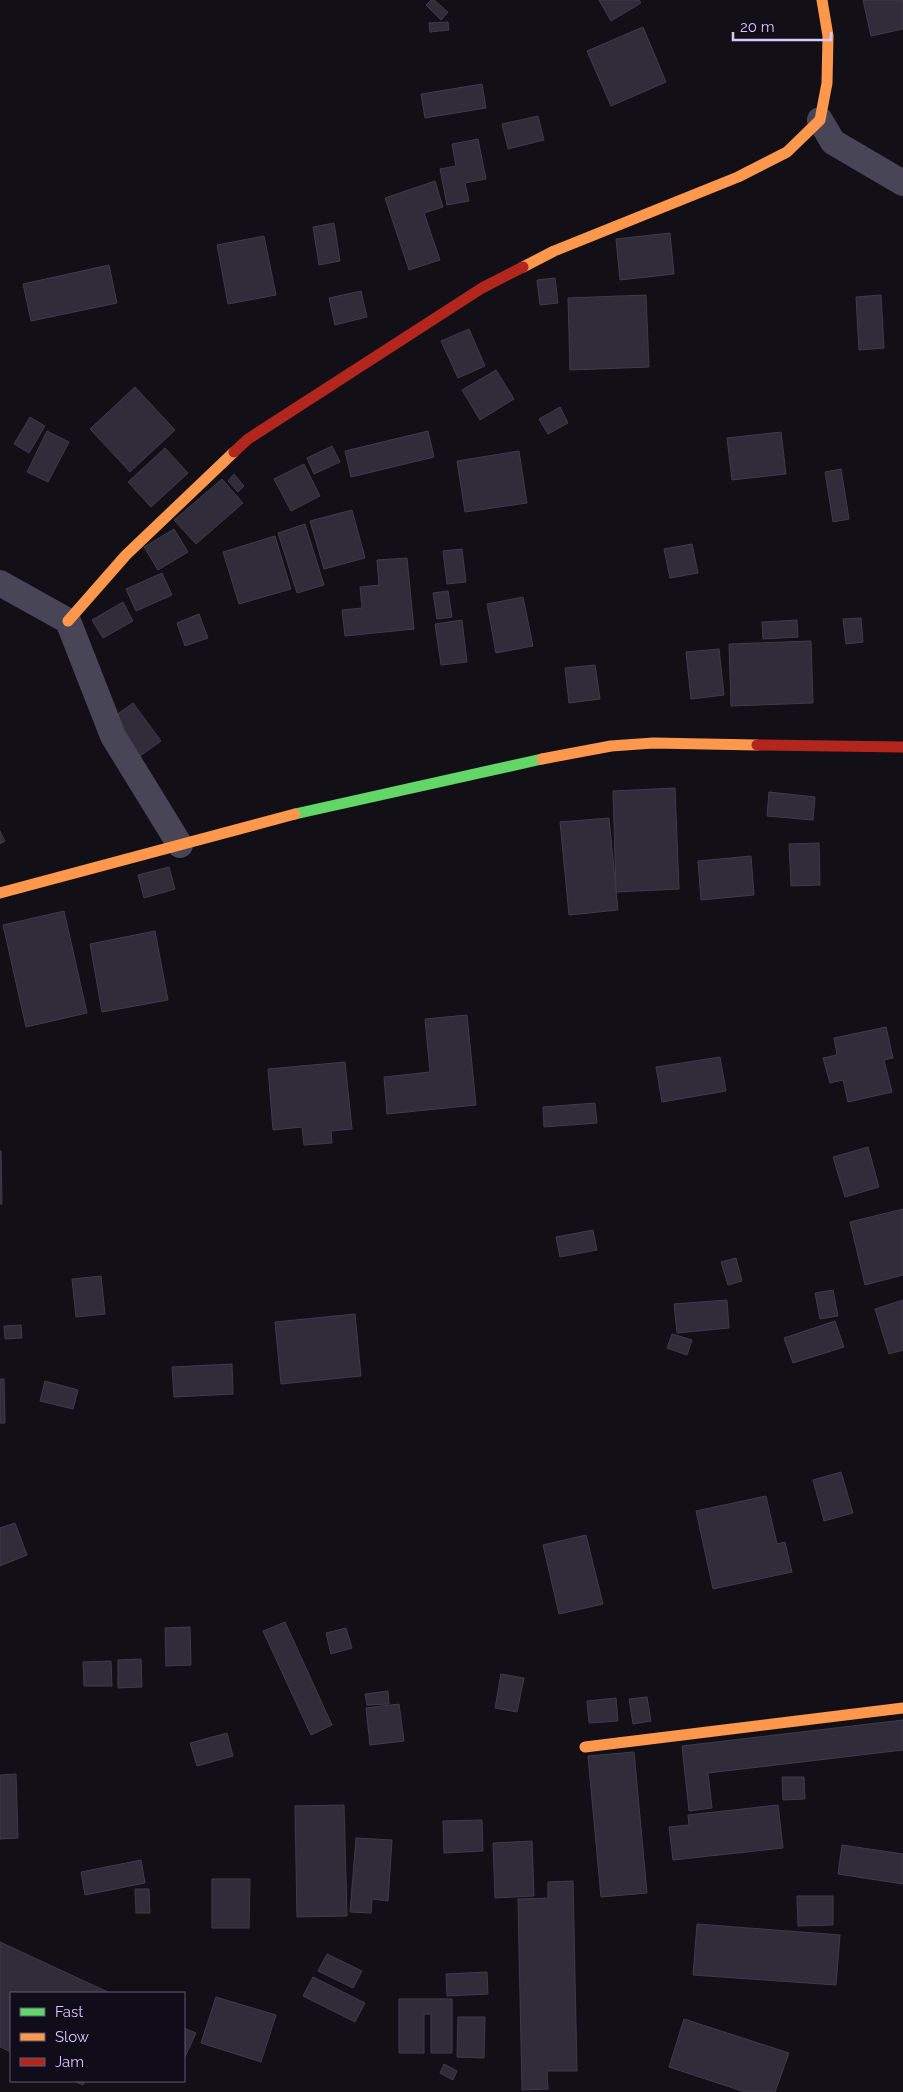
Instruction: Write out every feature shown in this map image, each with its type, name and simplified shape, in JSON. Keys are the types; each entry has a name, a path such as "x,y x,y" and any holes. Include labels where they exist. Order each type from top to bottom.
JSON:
{"street":[{"path":"68,621 126,555 248,439 482,288 554,251 738,177 787,152 820,120 827,83 828,46 822,0"},
{"path":"820,120 833,142 903,182"},
{"path":"0,583 68,621 113,736 180,845"},
{"path":"0,893 348,800 578,751 653,743 903,747"},
{"path":"586,1747 903,1708"}],"building":[{"path":"431,0 434,0 448,12 441,20 426,5"},
{"path":"599,0 639,0 641,3 611,21"},
{"path":"863,0 903,0 903,29 871,36"},
{"path":"448,22 449,30 430,32 429,23"},
{"path":"643,27 666,82 611,106 587,51"},
{"path":"482,84 486,108 425,118 421,94"},
{"path":"538,116 544,140 508,149 502,124"},
{"path":"478,139 486,179 465,183 469,201 447,205 440,169 456,166 452,144"},
{"path":"435,181 443,207 424,213 440,260 409,270 385,198"},
{"path":"334,223 340,261 319,265 313,227"},
{"path":"670,233 674,274 620,280 616,239"},
{"path":"264,236 276,295 228,304 217,245"},
{"path":"109,265 117,303 31,321 23,284"},
{"path":"555,278 558,303 540,305 537,280"},
{"path":"361,291 367,317 335,325 329,298"},
{"path":"646,295 649,367 570,370 568,298"},
{"path":"881,295 884,348 859,350 856,297"},
{"path":"469,329 485,366 458,378 441,341"},
{"path":"496,370 514,399 480,420 462,390"},
{"path":"135,387 175,430 130,472 90,429"},
{"path":"560,407 568,423 548,434 539,419"},
{"path":"30,417 45,426 29,453 14,444"},
{"path":"47,431 69,442 48,482 27,472"},
{"path":"428,431 434,457 351,477 345,451"},
{"path":"781,432 786,474 732,480 727,438"},
{"path":"332,446 340,462 314,474 307,458"},
{"path":"165,448 188,473 151,507 128,482"},
{"path":"519,451 527,503 465,512 457,461"},
{"path":"304,464 320,496 291,511 274,479"},
{"path":"841,469 849,519 833,522 825,472"},
{"path":"234,474 244,486 238,492 228,481"},
{"path":"222,479 243,503 196,544 174,520"},
{"path":"352,510 365,558 324,569 310,521"},
{"path":"305,524 324,585 297,593 278,533"},
{"path":"174,529 188,552 158,570 144,547"},
{"path":"275,536 291,589 239,604 223,552"},
{"path":"692,544 698,573 670,578 664,549"},
{"path":"462,549 466,582 447,584 443,551"},
{"path":"407,558 414,629 345,636 342,610 362,608 360,587 379,585 377,560"},
{"path":"162,573 172,595 136,611 126,589"},
{"path":"448,591 452,617 437,619 433,593"},
{"path":"523,597 533,646 496,653 487,604"},
{"path":"123,602 133,621 103,638 92,620"},
{"path":"199,614 208,638 185,646 177,623"},
{"path":"861,618 863,642 846,644 843,619"},
{"path":"462,620 467,662 441,665 435,624"},
{"path":"797,620 798,637 763,639 762,622"},
{"path":"811,641 813,703 731,706 729,644"},
{"path":"719,649 724,695 691,699 686,652"},
{"path":"595,665 600,699 569,703 565,668"},
{"path":"133,703 161,741 140,756 112,718"},
{"path":"675,788 679,889 616,892 613,791"},
{"path":"769,792 815,797 813,820 767,816"},
{"path":"609,818 618,910 569,915 560,822"},
{"path":"0,831 5,841 0,844"},
{"path":"819,843 820,885 791,886 789,844"},
{"path":"751,856 754,895 701,900 698,861"},
{"path":"169,867 175,889 144,898 138,875"},
{"path":"64,911 87,1013 26,1027 3,925"},
{"path":"155,931 168,1000 102,1012 90,944"},
{"path":"467,1015 476,1105 387,1114 384,1077 430,1072 425,1019"},
{"path":"886,1027 893,1058 884,1060 892,1092 848,1102 843,1080 830,1083 823,1058 837,1055 834,1038"},
{"path":"720,1057 726,1091 662,1102 656,1067"},
{"path":"345,1062 352,1129 331,1131 332,1143 304,1145 302,1127 273,1130 268,1069"},
{"path":"595,1103 597,1123 544,1127 543,1107"},
{"path":"868,1147 879,1187 845,1197 833,1157"},
{"path":"1,1151 2,1204 0,1204"},
{"path":"903,1209 903,1275 865,1285 850,1222"},
{"path":"593,1230 597,1250 560,1257 556,1237"},
{"path":"736,1258 742,1281 728,1285 721,1262"},
{"path":"101,1276 105,1314 76,1317 72,1279"},
{"path":"833,1290 838,1316 820,1319 815,1293"},
{"path":"727,1300 729,1328 677,1333 674,1304"},
{"path":"903,1300 903,1350 889,1354 875,1309"},
{"path":"355,1314 361,1376 281,1384 275,1322"},
{"path":"835,1321 844,1347 793,1363 784,1338"},
{"path":"21,1325 22,1338 5,1339 4,1326"},
{"path":"672,1334 692,1340 687,1355 667,1348"},
{"path":"232,1364 233,1394 174,1397 172,1367"},
{"path":"0,1379 4,1379 5,1423 0,1423"},
{"path":"45,1381 78,1390 73,1409 40,1401"},
{"path":"841,1472 853,1513 824,1521 813,1480"},
{"path":"766,1496 777,1544 785,1542 792,1572 713,1589 696,1511"},
{"path":"15,1523 27,1555 0,1566 0,1528"},
{"path":"586,1535 603,1604 559,1614 543,1545"},
{"path":"285,1622 332,1725 311,1735 263,1631"},
{"path":"190,1627 191,1665 166,1666 165,1628"},
{"path":"346,1628 352,1648 331,1654 326,1633"},
{"path":"141,1659 142,1687 118,1688 118,1660"},
{"path":"111,1661 112,1686 84,1686 83,1662"},
{"path":"501,1674 524,1678 517,1712 495,1708"},
{"path":"388,1691 389,1704 367,1705 365,1694"},
{"path":"647,1697 651,1721 633,1724 629,1699"},
{"path":"616,1698 618,1721 589,1723 587,1701"},
{"path":"399,1704 404,1741 370,1745 366,1708"},
{"path":"903,1720 903,1750 708,1773 712,1808 689,1811 682,1746"},
{"path":"227,1733 233,1756 197,1766 190,1743"},
{"path":"634,1752 647,1893 601,1897 588,1756"},
{"path":"16,1774 18,1838 0,1839 0,1775"},
{"path":"782,1777 804,1777 805,1799 783,1800"},
{"path":"344,1805 347,1916 297,1917 295,1806"},
{"path":"778,1805 783,1848 673,1860 669,1827 689,1825 688,1815"},
{"path":"482,1820 483,1851 444,1853 443,1821"},
{"path":"356,1838 392,1840 388,1901 372,1899 371,1913 350,1912"},
{"path":"532,1841 534,1896 495,1898 493,1843"},
{"path":"842,1845 903,1854 903,1884 838,1874"},
{"path":"141,1860 145,1883 85,1895 81,1872"},
{"path":"212,1879 250,1879 249,1928 212,1928"},
{"path":"573,1881 577,2071 547,2071 548,2089 522,2090 518,1899 548,1898 548,1882"},
{"path":"135,1889 149,1889 150,1913 136,1913"},
{"path":"797,1896 833,1896 833,1925 798,1926"},
{"path":"697,1924 840,1935 836,1985 693,1975"},
{"path":"0,1942 108,1992 10,1992 10,2052 0,2047"},
{"path":"327,1954 362,1971 353,1988 318,1971"},
{"path":"487,1972 488,1994 447,1996 446,1974"},
{"path":"313,1977 365,2003 355,2022 303,1996"},
{"path":"216,1997 276,2015 261,2062 201,2043"},
{"path":"399,1999 452,1999 452,2053 431,2053 431,2014 424,2014 424,2053 399,2053"},
{"path":"458,2017 485,2017 484,2058 457,2057"},
{"path":"684,2019 789,2053 775,2092 745,2092 669,2067"},
{"path":"185,2028 196,2033 185,2057"},
{"path":"444,2064 457,2071 453,2080 440,2073"}],"traffic: fast":[{"path":"295,814 542,759"}],"traffic: slow":[{"path":"523,267 554,251 738,177 787,152 820,120 827,83 828,36 822,0"},
{"path":"68,621 126,555 234,452"},
{"path":"542,759 611,746 653,743 757,745"},
{"path":"0,893 295,814"},
{"path":"585,1747 903,1708"}],"traffic: jam":[{"path":"234,452 248,439 482,288 523,267"},
{"path":"757,745 903,747"}]}
